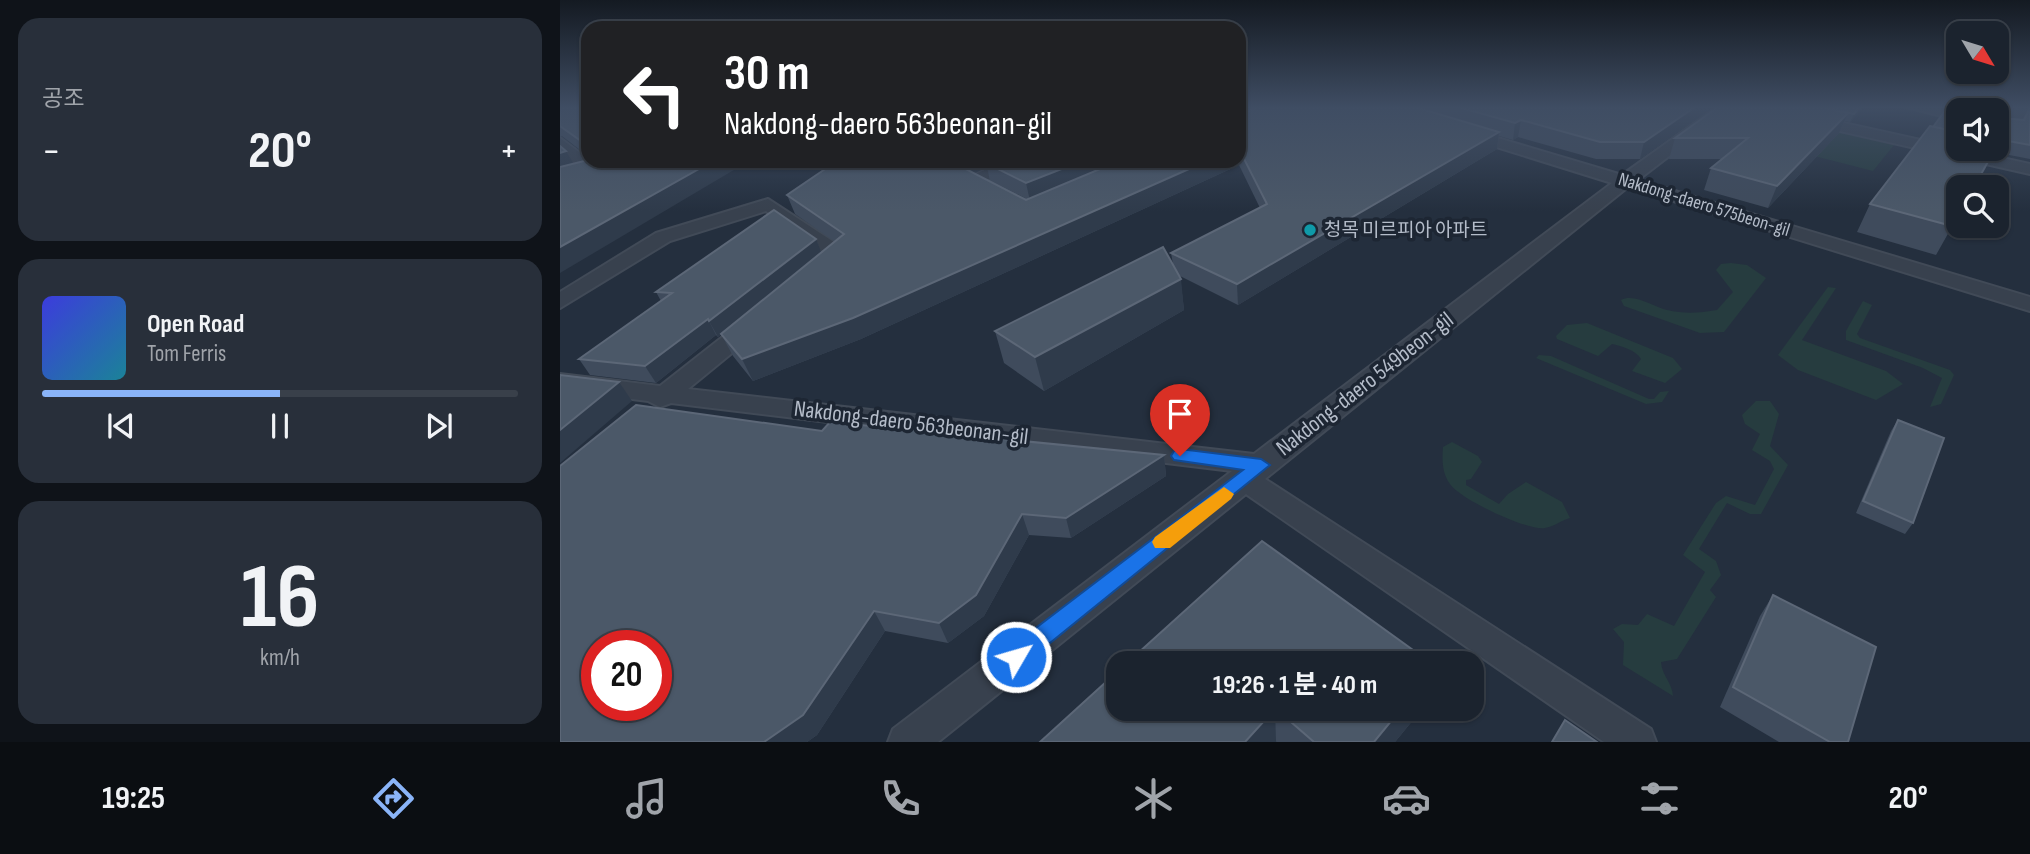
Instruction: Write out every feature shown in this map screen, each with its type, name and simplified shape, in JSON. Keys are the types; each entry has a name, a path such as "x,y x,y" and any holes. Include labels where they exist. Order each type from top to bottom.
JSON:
{"lane":[{"name":"Nakdong-daero 575beon-gil","path":"1495,142 2030,304"},
{"name":"Nakdong-daero 549beon-gil","path":"907,742 1679,142"},
{"path":"1907,142 2030,169"},
{"path":"560,143 581,157"},
{"path":"571,177 598,168"},
{"path":"1002,168 970,180 1005,199"},
{"path":"560,301 663,237 768,204 839,254 807,280"},
{"path":"635,420 764,315"},
{"name":"Nakdong-daero 563beonan-gil","path":"560,382 1253,472 1637,742"}],"green space":[{"path":"1758,142 1880,142 1894,145 1873,171"},
{"path":"1721,264 1747,265 1766,278 1724,332 1700,333 1624,306 1621,300 1638,299 1680,312 1717,310 1733,292 1716,270"},
{"path":"1828,287 1836,288 1802,340 1886,371 1903,384 1876,400 1798,370 1778,355"},
{"path":"1863,301 1872,305 1857,334 1860,338 1950,370 1954,375 1941,404 1930,407 1942,378 1923,368 1846,340 1846,331"},
{"path":"1587,323 1673,358 1682,369 1665,383 1632,371 1641,359 1628,349 1612,344 1598,356 1557,339 1556,336 1567,325"},
{"path":"1539,355 1551,356 1649,399 1654,399 1660,392 1669,391 1662,402 1646,404 1536,358"},
{"path":"1756,401 1770,401 1779,414 1770,446 1788,465 1761,514 1750,514 1727,503 1699,549 1716,561 1721,575 1710,590 1716,597 1677,659 1661,662 1673,696 1623,665 1624,642 1613,629 1622,624 1638,625 1647,614 1674,626 1705,572 1683,555 1716,503 1726,496 1755,505 1774,469 1770,461 1752,450 1760,434 1745,424 1742,415"},
{"path":"1452,442 1478,456 1482,462 1471,479 1466,480 1466,485 1499,504 1526,482 1562,502 1570,518 1545,528 1536,528 1510,519 1467,498 1450,484 1444,471 1443,447"}],"building":[{"path":"1246,142 1482,142 1237,284 1171,253 1267,204 1246,163"},
{"path":"1744,142 1820,142 1777,186 1711,168"},
{"path":"1918,142 1946,142 1946,161 1988,161 1981,175 1946,175 1946,224 1870,204"},
{"path":"2011,142 2030,142 2030,145"},
{"path":"581,162 581,168 701,168 560,247 560,167"},
{"path":"827,168 964,168 1026,200 1102,168 1191,168 853,318 742,359 721,334 844,234 787,195"},
{"path":"996,168 1064,168 1026,183"},
{"path":"774,210 816,239 645,366 579,359 672,293 656,292"},
{"path":"1163,247 1181,279 1035,357 995,331"},
{"path":"560,375 619,382 560,430"},
{"path":"636,405 822,431 830,422 1164,455 1066,518 1022,514 976,595 939,623 874,611 803,715 764,742 560,742 560,466"},
{"path":"1898,420 1944,438 1913,523 1863,501"},
{"path":"1262,541 1414,651 1140,651"},
{"path":"1773,595 1876,647 1848,742 1830,742 1733,687"},
{"path":"1106,682 1106,721 1264,721 1245,742 1040,742"},
{"path":"1565,720 1597,742 1552,742"},
{"path":"1290,721 1391,721 1374,742 1314,742"}],"slow traffic":[{"path":"1163,542 1224,494"}],"place":[{"name":"청목 미르피아 아파트","path":"1310,230"}],"route":[{"path":"1016,657 1261,465 1180,456"}]}
